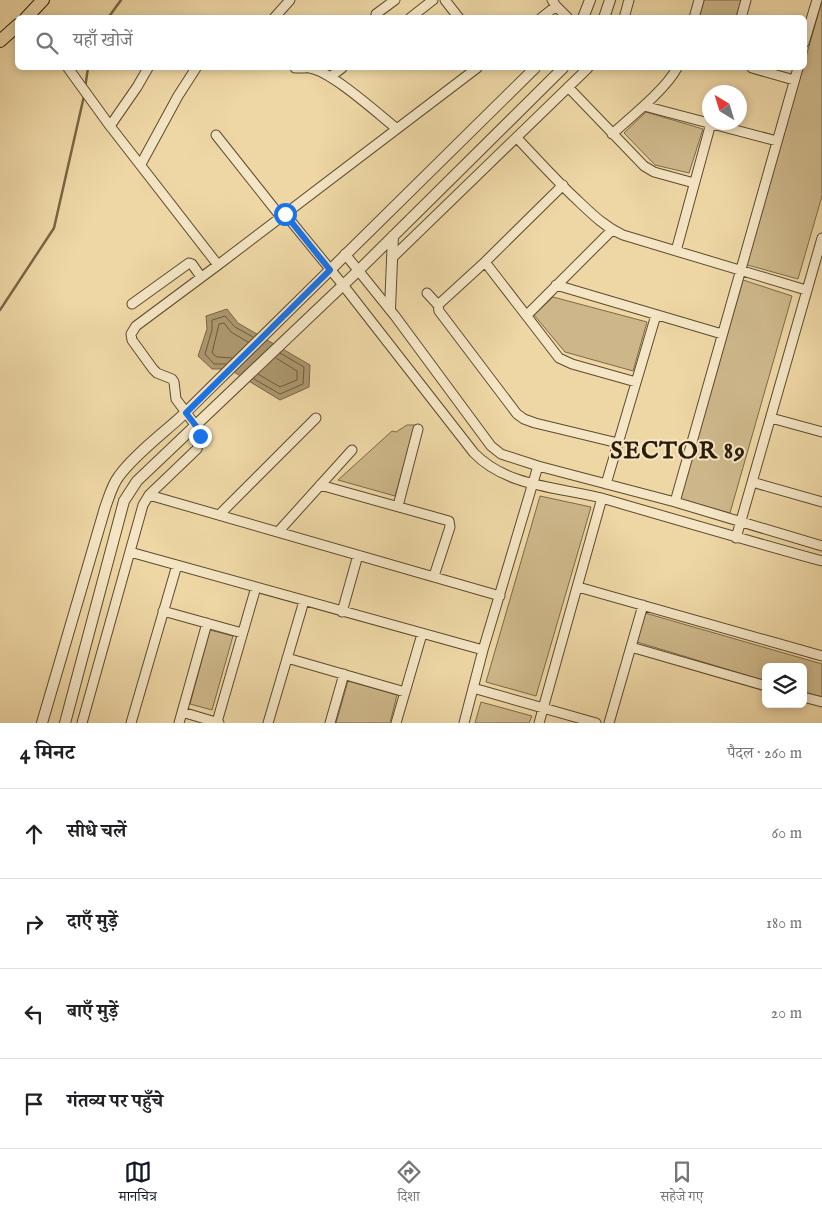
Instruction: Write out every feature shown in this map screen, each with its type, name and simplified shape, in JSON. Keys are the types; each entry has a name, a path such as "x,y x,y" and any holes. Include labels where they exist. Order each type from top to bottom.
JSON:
{"main road":[{"path":"31,15 43,0"},
{"path":"0,41 15,28"}],"street":[{"path":"277,15 290,0"},
{"path":"376,15 395,0"},
{"path":"414,15 433,0"},
{"path":"446,0 457,15"},
{"path":"584,15 590,0"},
{"path":"605,15 610,0"},
{"path":"625,15 629,0"},
{"path":"695,15 699,0"},
{"path":"742,15 746,0"},
{"path":"807,33 817,0"},
{"path":"543,15 554,3 565,15"},
{"path":"70,70 110,126 218,264"},
{"path":"110,126 137,88 147,70"},
{"path":"141,164 178,96 195,70"},
{"path":"319,70 396,128"},
{"path":"330,77 339,70"},
{"path":"82,723 143,505 149,495 198,447 200,436 196,426 176,399 172,379 157,373 153,369 132,340 131,334 136,326 474,70"},
{"path":"42,723 111,489 128,465 186,413 533,70"},
{"path":"65,723 124,501 137,481 359,270 561,70"},
{"path":"393,257 586,70"},
{"path":"612,134 644,106 676,70"},
{"path":"759,70 794,80"},
{"path":"675,502 797,70"},
{"path":"568,88 649,170 694,183"},
{"path":"644,106 702,122"},
{"path":"676,251 709,130"},
{"path":"734,130 777,141"},
{"path":"216,135 343,285 474,453 493,470 533,484 602,498 736,538 822,561"},
{"path":"517,138 601,222 612,230 623,235 806,290"},
{"path":"453,176 462,189"},
{"path":"438,305 485,262 563,185"},
{"path":"527,315 612,230"},
{"path":"390,309 393,236"},
{"path":"736,538 822,238"},
{"path":"345,254 390,309 491,446 501,454 538,466 675,502 822,546"},
{"path":"485,262 559,358 572,364 636,382"},
{"path":"132,304 188,263 192,264 201,277"},
{"path":"556,285 722,334"},
{"path":"427,293 438,305 439,311 446,321 510,405 524,419 618,444"},
{"path":"606,484 656,315"},
{"path":"219,515 316,418"},
{"path":"771,418 822,432"},
{"path":"398,506 418,430"},
{"path":"278,532 352,450"},
{"path":"464,723 483,650 538,466"},
{"path":"752,482 822,502"},
{"path":"320,485 446,519 450,523 434,576"},
{"path":"149,495 500,596"},
{"path":"539,723 602,498"},
{"path":"130,552 483,650"},
{"path":"342,612 358,555"},
{"path":"131,723 176,565"},
{"path":"182,712 218,723 256,587"},
{"path":"578,587 822,656"},
{"path":"268,723 304,601"},
{"path":"609,723 643,606"},
{"path":"163,610 242,633"},
{"path":"178,723 208,623"},
{"path":"396,723 422,634"},
{"path":"631,647 762,685"},
{"path":"287,658 405,692"},
{"path":"330,723 344,674"},
{"path":"473,688 596,723"},
{"path":"807,698 822,702"}],"shaded area":[{"path":"704,0 742,0 737,15 700,15"},
{"path":"822,1 822,196 798,279 744,264 801,70 807,70 807,53"},
{"path":"646,112 703,130 689,173 655,165 624,133"},
{"path":"743,280 792,296 730,513 680,499"},
{"path":"553,297 647,322 633,371 565,352 534,315"},
{"path":"407,425 416,425 395,496 338,480 392,431 396,432"},
{"path":"540,496 591,507 536,696 486,682"},
{"path":"645,613 822,664 822,697 807,693 807,663 762,663 762,680 637,642"},
{"path":"210,630 233,636 212,710 190,704"},
{"path":"348,681 397,695 390,723 336,723"},
{"path":"481,702 532,716 529,723 475,723"}],"water":[{"path":"227,309 238,323 310,365 309,387 280,400 229,369 212,369 198,356 207,329 206,316"}],"waterway":[{"path":"110,15 121,0"},
{"path":"85,88 88,70"},
{"path":"0,310 54,228 84,96"}],"district":[{"name":"SECTOR 89","path":"678,451"}],"route":[{"path":"200,436 196,426 186,413 330,270 285,214"}]}
